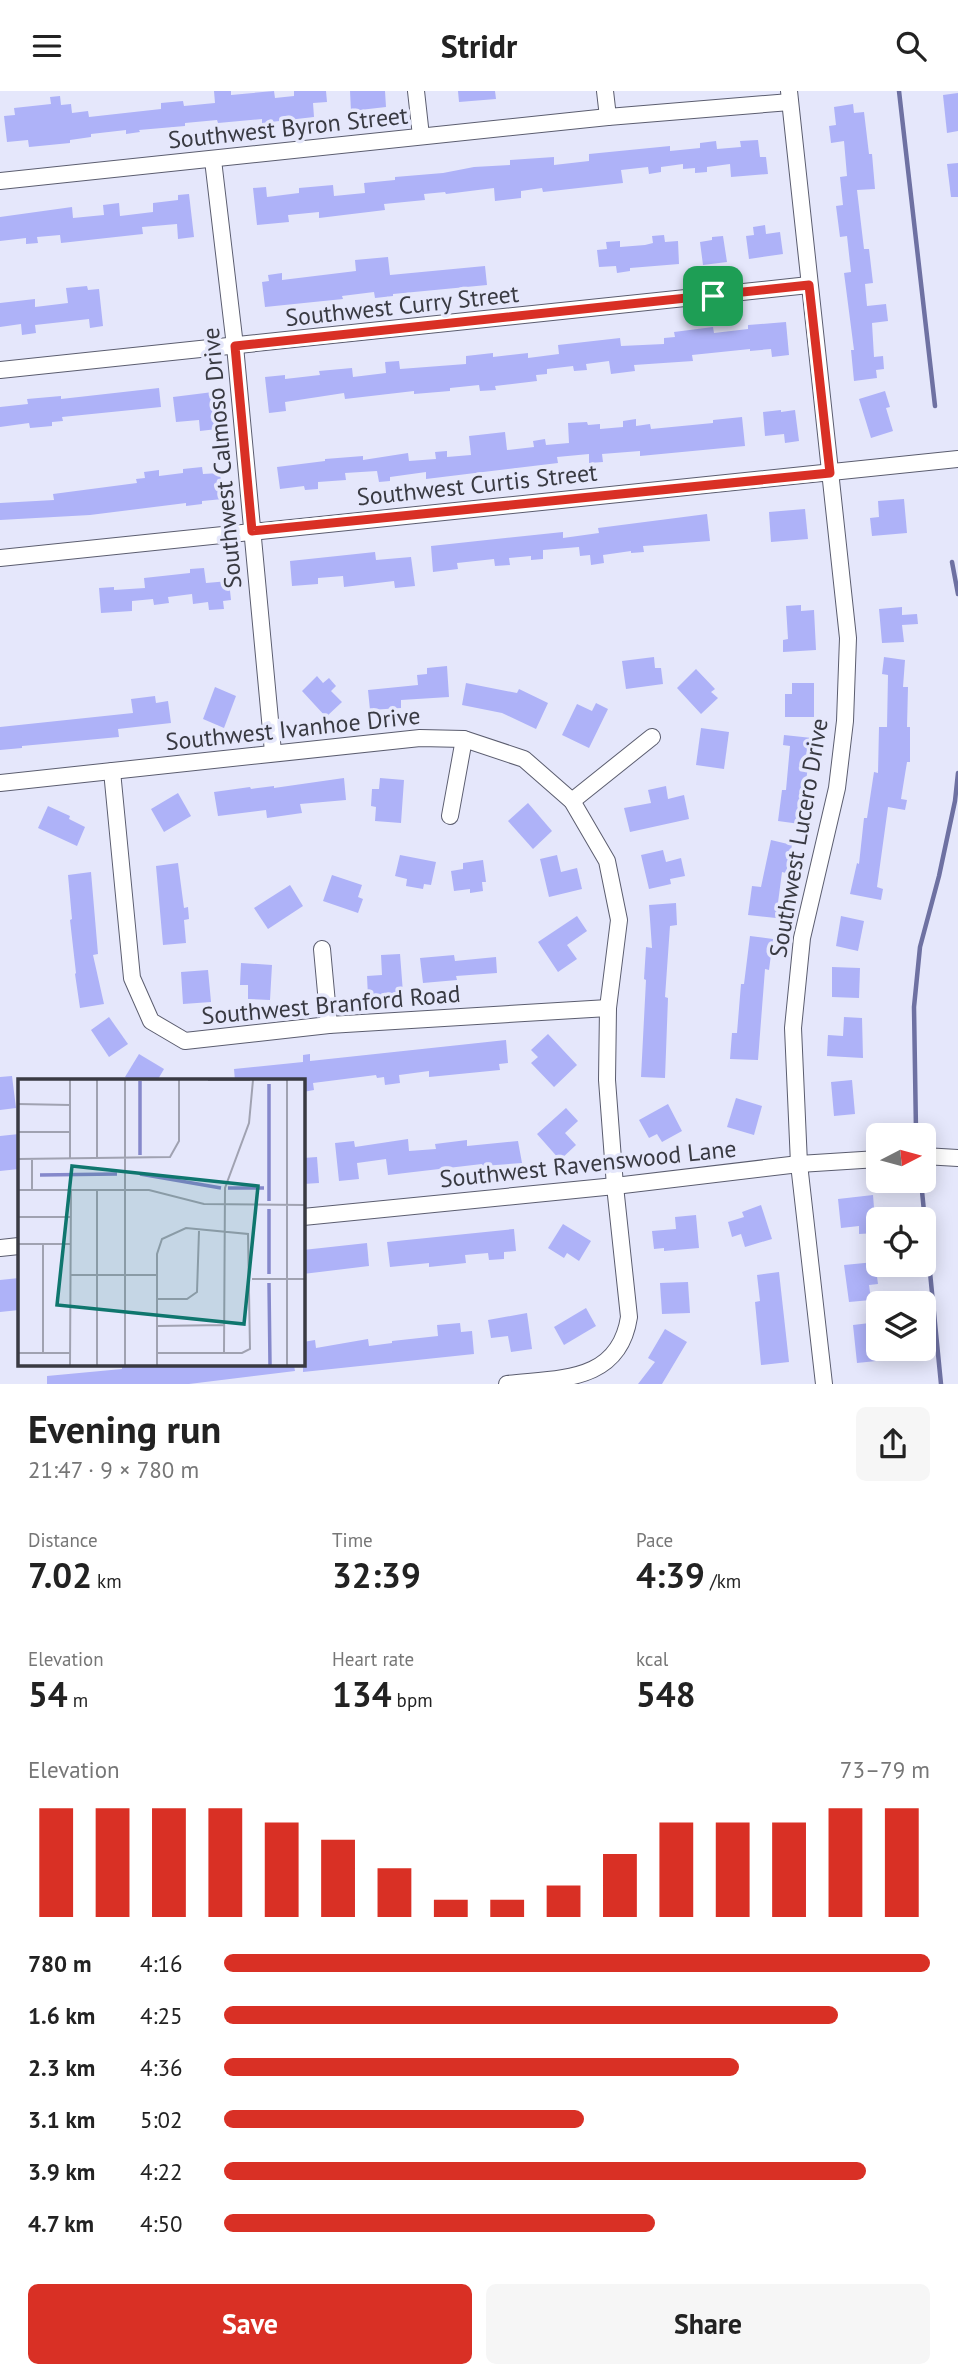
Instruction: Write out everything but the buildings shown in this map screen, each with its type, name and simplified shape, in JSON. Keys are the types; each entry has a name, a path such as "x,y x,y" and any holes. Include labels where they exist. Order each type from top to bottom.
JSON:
{"street":[{"path":"416,91 421,136"},
{"path":"605,91 608,117"},
{"name":"Southwest Byron Street","path":"0,181 790,97"},
{"name":"Southwest Lucero Drive","path":"790,97 848,638 845,721 837,788 802,938 793,1028 799,1164 824,1384"},
{"name":"Southwest Calmoso Drive","path":"213,160 235,346 273,752"},
{"name":"Southwest Curry Street","path":"0,370 809,285"},
{"name":"Southwest Curtis Street","path":"0,558 958,459"},
{"name":"Southwest Ivanhoe Drive","path":"0,783 420,737 464,739 524,759 572,801 607,861 619,920 608,1008 607,1080 629,1317 623,1341 609,1360 591,1371 507,1384"},
{"path":"572,801 652,737"},
{"path":"450,816 464,739"},
{"name":"Southwest Branford Road","path":"112,771 132,978 151,1021 185,1041 329,1025 608,1008"},
{"path":"322,949 329,1025"},
{"path":"936,1157 958,1158"},
{"name":"Southwest Ravenswood Lane","path":"304,1217 615,1186 799,1164 866,1160"},
{"path":"0,1248 18,1246"}],"waterway":[{"path":"899,91 935,406"},
{"path":"952,562 958,594"},
{"path":"916,1123 914,1007 920,947 939,876 955,801 958,773"},
{"path":"922,1193 941,1384"}],"route":[{"path":"809,285 830,473 252,531 235,346 713,296 809,285"}]}
